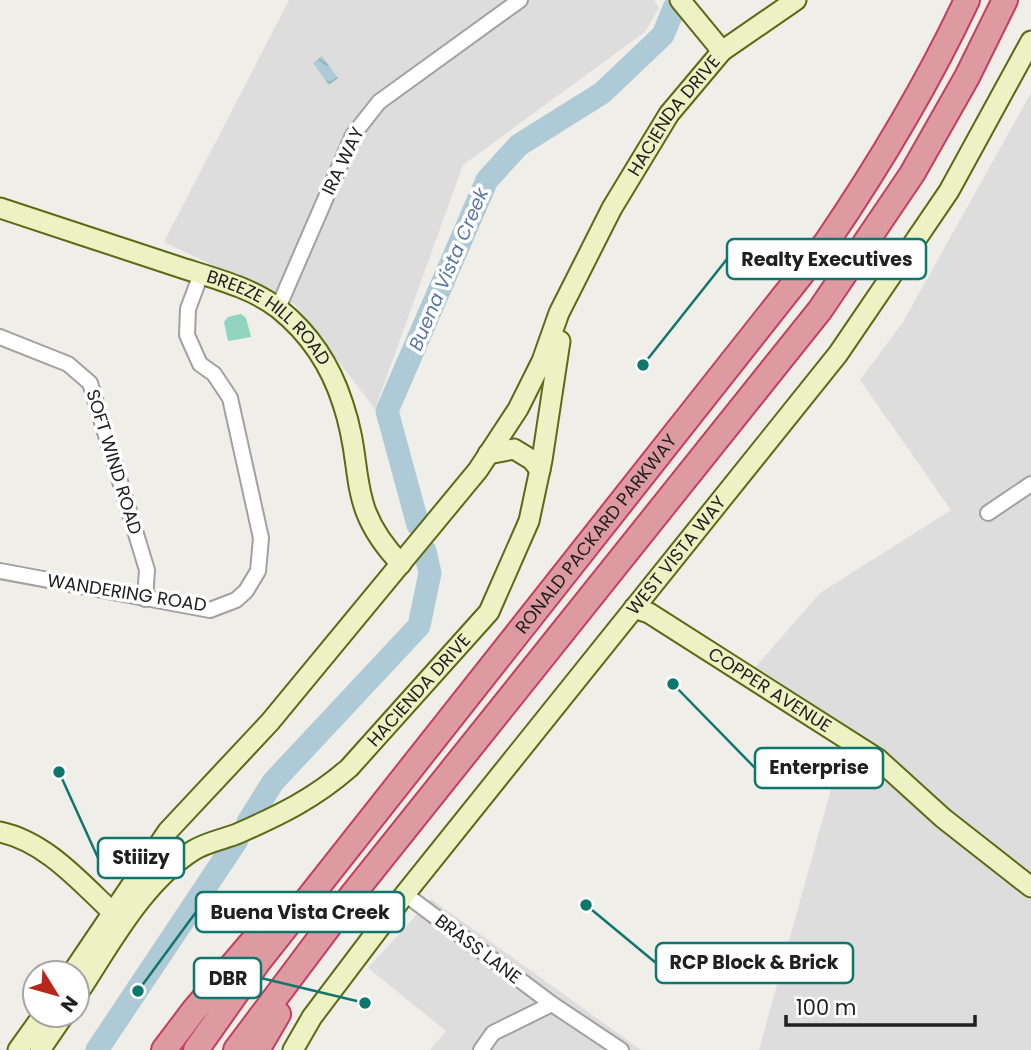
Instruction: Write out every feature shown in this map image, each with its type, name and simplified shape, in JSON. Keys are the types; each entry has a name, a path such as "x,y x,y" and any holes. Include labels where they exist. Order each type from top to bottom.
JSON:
{"highway":[{"name":"RONALD PACKARD PARKWAY","path":"196,1050 258,962 338,859 826,243 893,139 967,0"},
{"name":"RONALD PACKARD PARKWAY","path":"236,1050 332,920 820,310 912,174 967,77 1005,0"},
{"path":"164,1050 195,1009 278,912 338,859"},
{"path":"257,1050 332,920"}],"main road":[{"path":"680,0 722,51"},
{"name":"HACIENDA DRIVE","path":"91,969 168,831 270,722 488,454 518,409 612,208 669,114 722,51 796,0"},
{"name":"WEST VISTA WAY","path":"293,1050 312,1017 405,894 838,354 896,273 949,191 1031,41"},
{"name":"BREEZE HILL ROAD","path":"0,208 201,274 278,308 317,348 335,378 345,410 360,502 382,544 401,564"},
{"name":"HACIENDA DRIVE","path":"84,959 119,918 139,902 174,865 196,849 298,807 324,790 349,768 489,612 529,522 540,470 557,351 585,262"},
{"path":"488,454 514,449 532,460 540,470"},
{"name":"COPPER AVENUE","path":"634,608 649,613 868,753 943,818 1031,887"},
{"path":"0,832 14,835 43,850 119,918"},
{"path":"18,1050 33,1029"},
{"path":"40,1050 54,1029"}],"street":[{"name":"IRA WAY","path":"278,308 347,147 362,122 379,102 520,0"},
{"name":"WANDERING ROAD","path":"0,572 210,610 236,600 258,571 261,538 230,398 214,374 200,364 187,335 188,309 201,274"},
{"name":"SOFT WIND ROAD","path":"0,337 68,364 90,383 147,570 145,599"},
{"path":"988,513 1031,484"},
{"name":"BRASS LANE","path":"405,894 552,1004 621,1050"},
{"path":"481,1050 493,1033 552,1004"}],"shaded area":[{"path":"289,0 654,0 659,8 645,32 463,165 375,409 294,304 164,242"},
{"path":"1031,93 1031,1050 759,1050 848,727 751,672 820,593 951,510 860,380 903,322"},
{"path":"431,899 641,1050 430,1050 446,1031 368,968"}],"green space":[{"path":"241,314 246,318 251,337 228,341 224,322 228,317"}],"water":[{"path":"322,56 338,78 329,85 313,63"}],"waterway":[{"name":"Buena Vista Creek","path":"418,525 387,411 487,180 519,145 602,93 663,35 674,8"},
{"name":"Buena Vista Creek","path":"248,822 273,782 419,626 430,573 425,551"},
{"name":"Buena Vista Creek","path":"97,1050 237,840"}],"place":[{"name":"Realty Executives","path":"643,365"},
{"name":"Enterprise","path":"673,684"},
{"name":"Stiiizy","path":"59,772"},
{"name":"RCP Block & Brick","path":"586,905"},
{"name":"Buena Vista Creek","path":"138,991"},
{"name":"DBR","path":"365,1003"}]}
